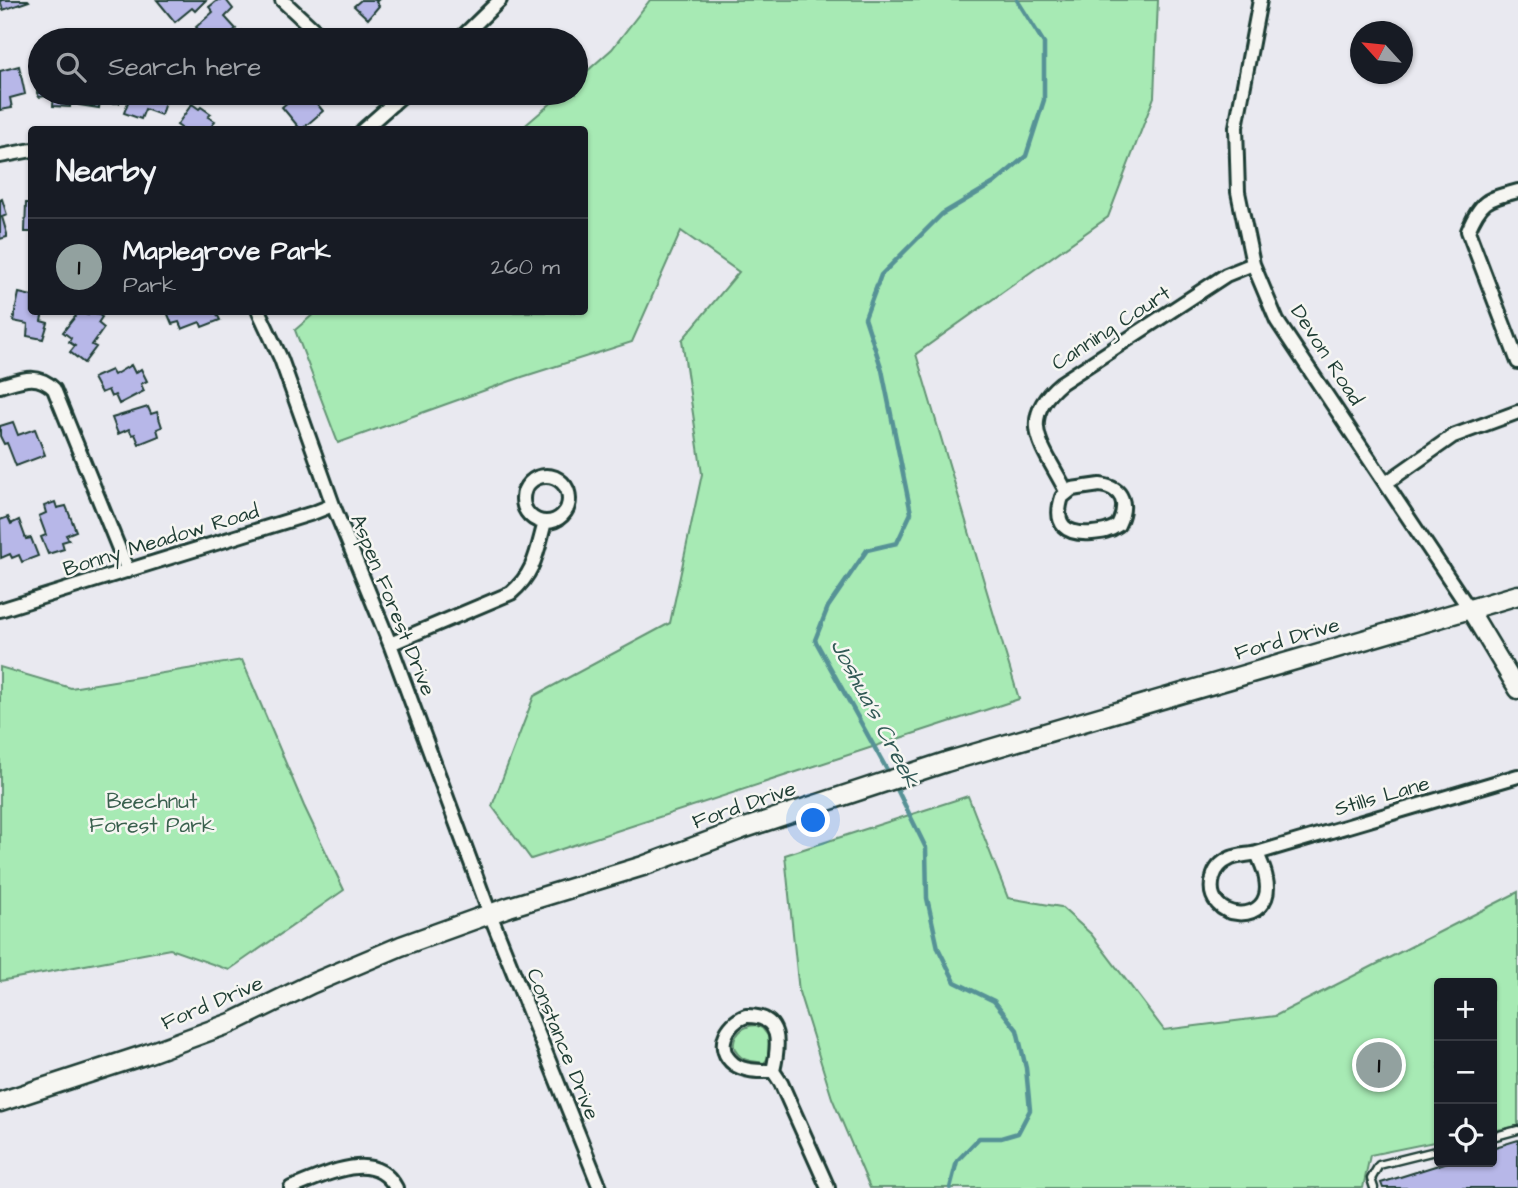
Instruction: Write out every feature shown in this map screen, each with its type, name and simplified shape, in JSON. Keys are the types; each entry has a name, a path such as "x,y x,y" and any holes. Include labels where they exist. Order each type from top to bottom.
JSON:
{"main road":[{"name":"Ford Drive","path":"0,1102 144,1055 231,1023 336,973 401,946 490,914 643,866 742,829 946,762 1518,595"}],"street":[{"path":"282,0 312,28"},
{"path":"471,28 500,0"},
{"name":"Devon Road","path":"1260,0 1236,128 1237,192 1253,264 1278,321 1470,610 1518,690"},
{"path":"368,126 392,105"},
{"path":"0,156 28,151"},
{"path":"1518,191 1493,198 1478,209 1468,231 1518,362"},
{"name":"Canning Court","path":"1066,491 1037,432 1036,418 1046,395 1226,275 1253,264"},
{"name":"Aspen Forest Drive","path":"260,315 281,359 333,505 390,644 490,914"},
{"path":"0,386 29,377 47,382 54,389 128,572"},
{"path":"1385,484 1453,436 1518,412"},
{"path":"1100,485 1116,490 1122,496 1124,504 1118,525 1105,532 1079,534 1067,529 1062,523 1059,509 1066,491 1100,485"},
{"name":"Bonny Meadow Road","path":"0,610 128,572 333,505"},
{"path":"390,644 511,593 524,582 532,568 545,522"},
{"name":"Stills Lane","path":"1257,853 1266,878 1266,896 1262,904 1245,914 1226,911 1214,897 1211,888 1216,870 1230,859 1518,776"},
{"name":"Constance Drive","path":"490,914 600,1188"},
{"path":"773,1071 742,1068 728,1058 724,1041 731,1024 746,1016 755,1016 771,1024 778,1040 773,1071 781,1083 828,1188"},
{"path":"291,1188 348,1167 362,1166 376,1168 388,1175 396,1188"}],"lane":[{"path":"1497,1136 1518,1130"},
{"path":"1374,1188 1371,1179 1379,1165 1434,1151"}],"green space":[{"path":"650,0 1158,0 1154,97 1108,217 916,354 1019,699 531,859 492,806 534,696 670,623 702,474 682,340 739,272 681,231 632,342 522,377 338,443 295,330 312,315 588,315 588,126 524,126 549,105 588,105 588,70 612,49"},
{"name":"Beechnut Forest Park","path":"242,660 304,806 344,890 229,970 170,949 0,981 0,667 71,688"},
{"path":"968,796 1008,898 1061,907 1091,934 1164,1030 1275,1016 1518,892 1518,1126 1497,1130 1497,978 1434,978 1434,1142 1370,1155 1363,1188 870,1188 832,1098 799,992 785,855"},
{"path":"756,1025 769,1037 768,1058 764,1063 743,1059 734,1047 736,1036 744,1028"}],"building":[{"path":"0,0 28,0 29,1 3,10"},
{"path":"157,0 206,0 195,11 192,8 175,22"},
{"path":"218,0 226,0 233,9 225,17 235,28 197,28 213,12 209,7"},
{"path":"361,0 378,0 376,2 379,6 368,19 354,6"},
{"path":"19,66 25,94 10,98 12,108 0,110 0,71"},
{"path":"127,105 164,105 161,115 145,109 141,119 124,113"},
{"path":"191,105 199,109 201,107 211,114 208,117 215,121 212,126 177,125"},
{"path":"318,105 323,111 306,126 298,126 282,107"},
{"path":"2,199 7,215 2,217 7,237 0,239 0,200"},
{"path":"26,203 28,203 28,232 25,232"},
{"path":"19,293 28,295 28,315 42,315 41,321 48,323 43,339 27,336 28,324 13,321"},
{"path":"77,315 102,317 98,323 104,328 92,345 96,347 84,363 70,352 75,346 69,342 71,338 63,332"},
{"path":"168,315 218,315 220,320 202,327 200,322 182,329 179,322 172,324"},
{"path":"131,365 135,373 141,369 147,381 141,384 144,391 119,404 115,395 111,397 108,390 101,393 93,378 111,370 114,375"},
{"path":"148,407 151,414 157,412 162,427 157,429 159,436 139,444 135,434 132,435 129,429 118,434 112,418"},
{"path":"13,422 18,435 35,429 45,455 16,466 7,443 4,444 0,436 0,426"},
{"path":"55,502 57,508 66,506 76,531 66,535 69,540 62,542 64,549 48,554 41,537 46,535 39,516 46,513 44,506"},
{"path":"8,517 11,524 19,520 26,539 31,538 38,556 22,562 19,555 12,558 10,554 1,558 0,520"},
{"path":"1518,1140 1518,1188 1383,1188 1381,1183 1434,1166 1497,1167 1497,1146"}],"waterway":[{"name":"Joshua's Creek","path":"891,777 815,640 828,607 867,550 897,543 911,513 882,370 865,318 881,275 942,214 994,183 1026,156 1044,100 1044,43 1017,0"},
{"name":"Joshua's Creek","path":"895,785 926,848 927,898 938,948 955,982 994,1001 1017,1030 1026,1068 1030,1110 1018,1133 1001,1138 979,1138 957,1161 950,1188"}],"place":[{"name":"Maplegrove Park","path":"1379,1065"}]}
